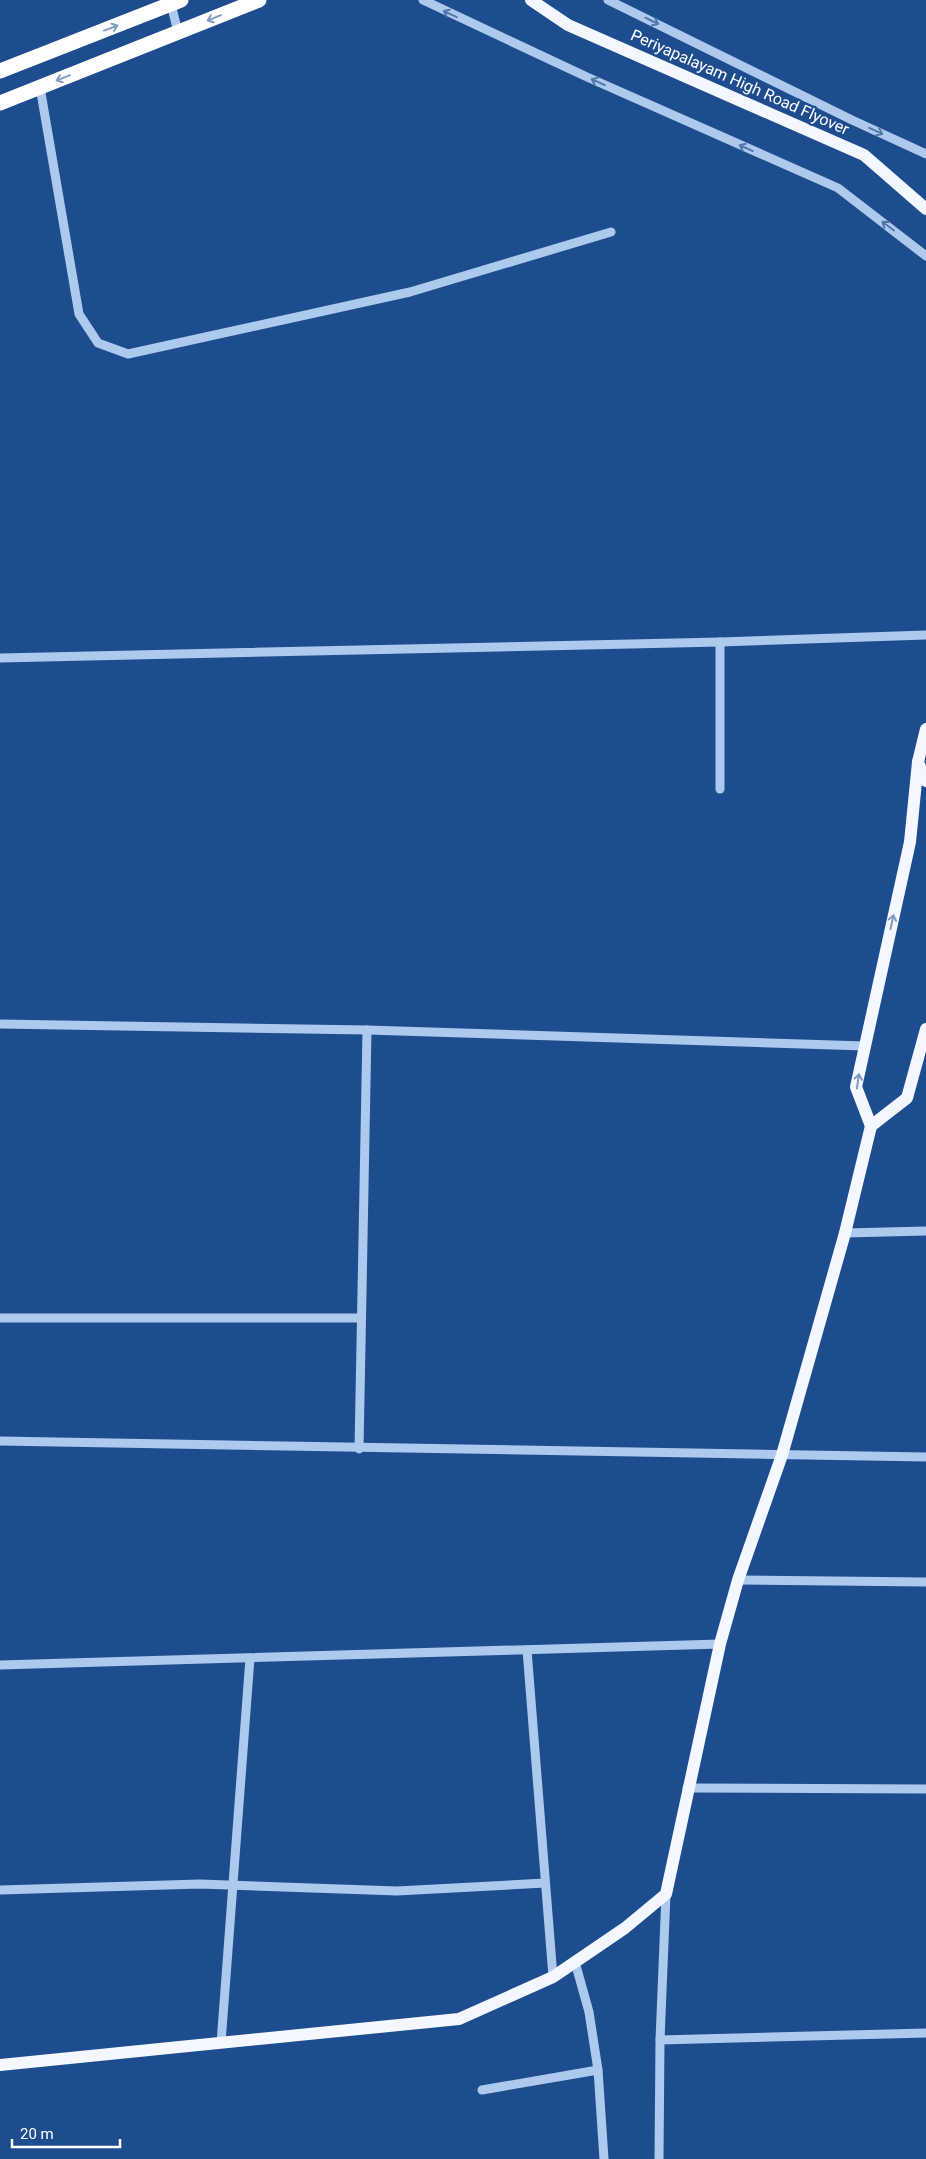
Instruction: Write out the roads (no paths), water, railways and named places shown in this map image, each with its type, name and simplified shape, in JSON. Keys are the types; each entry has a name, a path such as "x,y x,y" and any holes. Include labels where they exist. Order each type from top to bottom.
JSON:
{"highway":[{"path":"0,103 259,0"},
{"path":"0,71 174,1"}],"main road":[{"name":"Periyapalayam High Road Flyover","path":"531,0 568,24 864,155 926,209"},
{"path":"0,2065 458,2019 553,1977 625,1928 666,1894 720,1644 738,1580 782,1455 845,1233 871,1126 856,1086 910,842 918,762 926,729"},
{"path":"918,762 926,781"},
{"path":"871,1126 907,1098 926,1029"}],"street":[{"path":"423,0 587,77 838,188 926,256"},
{"path":"608,0 852,120 926,154"},
{"path":"174,1 178,32"},
{"path":"40,87 79,314 98,343 128,354 410,292 611,232"},
{"path":"0,658 720,642 926,635"},
{"path":"720,642 720,788"},
{"path":"0,1024 367,1030 865,1046"},
{"path":"359,1449 367,1030"},
{"path":"845,1233 926,1232"},
{"path":"0,1318 361,1318"},
{"path":"0,1441 359,1449 926,1457"},
{"path":"738,1580 926,1582"},
{"path":"0,1665 720,1644"},
{"path":"527,1650 553,1977"},
{"path":"221,2043 250,1658"},
{"path":"688,1788 926,1789"},
{"path":"0,1890 200,1884 397,1891 545,1883"},
{"path":"659,2159 660,2040 666,1894"},
{"path":"575,1962 589,2012 598,2070 604,2159"},
{"path":"660,2040 926,2033"},
{"path":"482,2090 598,2070"}]}
